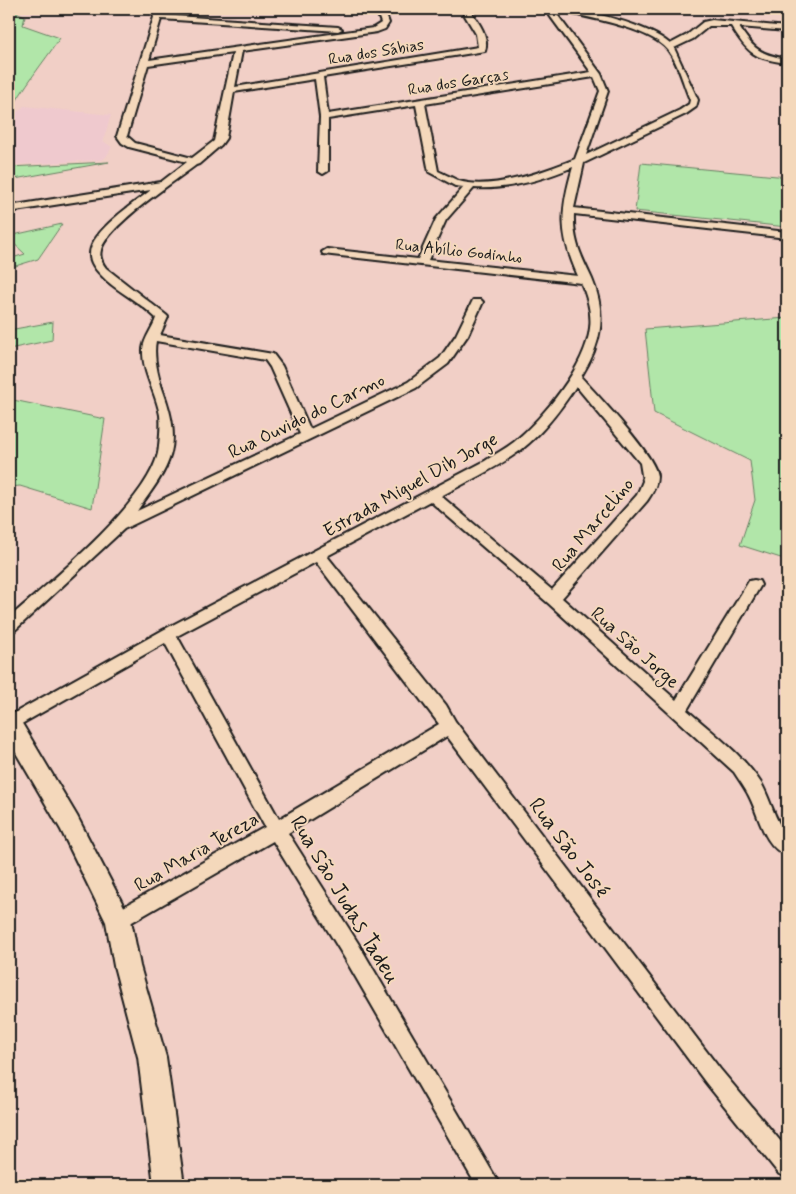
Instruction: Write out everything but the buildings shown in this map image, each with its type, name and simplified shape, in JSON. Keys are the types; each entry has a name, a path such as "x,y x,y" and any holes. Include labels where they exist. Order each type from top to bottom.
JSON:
{"street":[{"path":"145,63 369,31 382,27 385,23 380,9"},
{"name":"Rua dos Sábias","path":"231,90 482,48 483,44 478,30 465,9"},
{"path":"549,9 596,74"},
{"path":"420,102 434,172 451,182 470,186 497,185 529,179 580,160 683,112 693,105 694,100 670,47 630,27 562,9"},
{"path":"196,162 132,145 125,141 122,136 145,63 156,13 369,31"},
{"path":"670,47 690,37 709,23 733,23 787,28"},
{"path":"733,23 752,53 766,58 787,61"},
{"path":"9,627 119,526 158,473 163,462 166,447 166,415 153,379 149,350 162,317 105,273 95,262 95,254 106,233 116,222 196,162 220,140 238,50"},
{"name":"Rua dos Garças","path":"324,117 596,74"},
{"name":"Estrada Miguel Dib Jorge","path":"10,723 168,634 433,496 490,464 522,443 546,418 575,376 590,350 596,329 594,306 587,280 572,248 568,229 569,210 580,160 587,135 604,91 596,74"},
{"path":"319,76 324,117 323,171"},
{"path":"587,135 589,140 603,144 617,143"},
{"path":"9,208 166,184"},
{"path":"422,262 441,219 470,186"},
{"path":"569,210 787,235"},
{"name":"Rua Abílio Godinho","path":"327,252 587,280"},
{"name":"Rua Ouvido do Carmo","path":"119,526 412,385 432,372 444,361 462,335 477,302"},
{"path":"153,336 266,356 276,366 307,436"},
{"name":"Rua Marcelino","path":"553,599 642,498 651,480 646,462 575,376"},
{"name":"Rua São Jorge","path":"433,496 553,599 740,767 756,791 774,833 787,847"},
{"name":"Rua São José","path":"318,555 440,710 449,726 713,1076 787,1166"},
{"path":"678,711 754,585"},
{"name":"Rua São Judas Tadeu","path":"168,634 276,830 351,950 467,1151 489,1185"},
{"path":"10,723 69,823 118,920 127,966 152,1057 169,1185"},
{"name":"Rua Maria Tereza","path":"118,920 276,830 449,726"}],"shaded area":[{"path":"24,106 111,115 103,141 112,147 106,157 101,160 9,165 9,120"}],"green space":[{"path":"9,9 14,9 11,10 25,16 23,25 60,38 9,114"},
{"path":"109,162 9,180 9,167"},
{"path":"641,163 787,177 787,227 635,211"},
{"path":"62,224 38,259 9,268 9,259 25,254 9,239 9,236"},
{"path":"787,318 787,560 740,545 755,500 750,461 654,413 645,329"},
{"path":"53,322 52,340 9,349 9,330"},
{"path":"9,395 13,400 105,419 92,508 20,486 9,487"}]}
